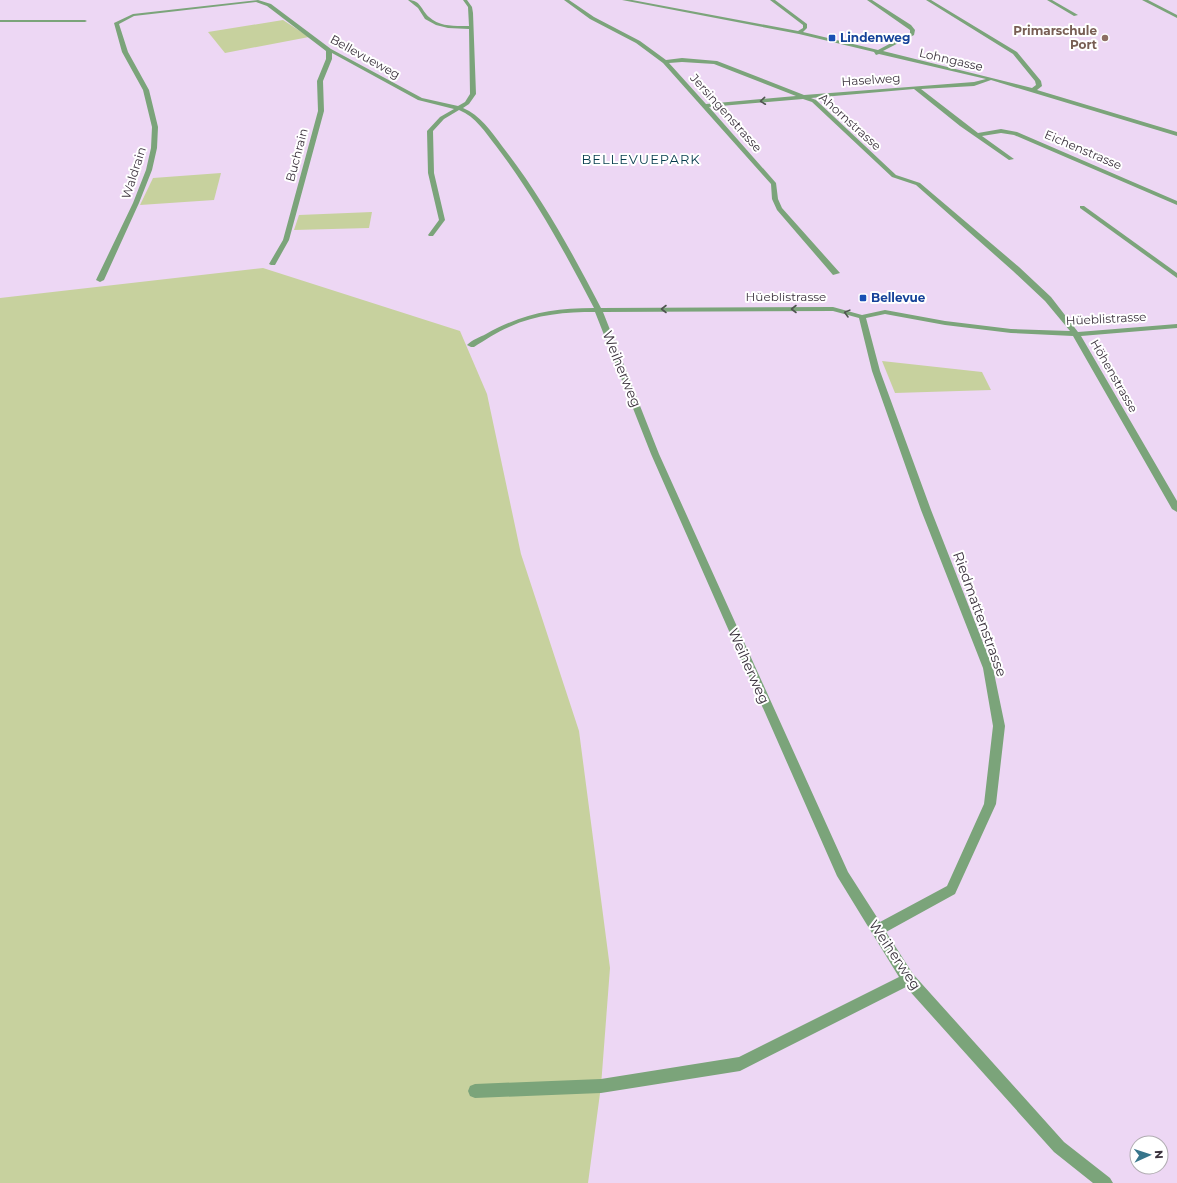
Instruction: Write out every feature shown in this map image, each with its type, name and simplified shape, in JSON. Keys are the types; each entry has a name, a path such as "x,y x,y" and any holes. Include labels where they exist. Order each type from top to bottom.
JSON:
{"street":[{"path":"410,0 418,4 426,17 438,25 472,28"},
{"path":"431,235 442,220 431,173 430,131 442,118 467,103 473,94 472,28 470,7 465,0"},
{"name":"Jersingenstrasse","path":"566,0 592,18 638,42 665,62 774,184 775,199 779,209 836,274"},
{"name":"Lohngasse","path":"624,0 800,33 876,53 991,79 1033,90 1177,134"},
{"path":"772,0 805,25 805,28 800,33"},
{"path":"869,0 913,30 912,34 876,53"},
{"path":"928,0 1020,57 1040,84 1033,90"},
{"path":"1049,0 1076,15"},
{"path":"1144,0 1175,16"},
{"name":"Bellevueweg","path":"118,25 116,23 133,15 256,2 269,5 329,50 420,98 459,108"},
{"path":"0,21 85,21"},
{"name":"Waldrain","path":"100,280 136,203 149,170 154,148 155,127 146,90 125,52 118,25"},
{"name":"Buchrain","path":"273,264 286,240 321,111 320,82 329,60 329,50"},
{"name":"Ahornstrasse","path":"665,62 682,60 714,62 814,101 894,176 918,184 958,221"},
{"name":"Haselweg","path":"705,106 974,84 991,79"},
{"path":"916,88 1011,159"},
{"name":"Weiherweg","path":"459,108 469,112 479,120 520,173 567,249 598,309 655,454 843,876 908,979 1059,1147 1105,1183"},
{"name":"Eichenstrasse","path":"977,135 1001,131 1015,133 1177,203"},
{"path":"1082,207 1177,276"},
{"name":"Höhenstrasse","path":"958,221 1048,299 1076,334 1177,509"},
{"name":"Hüeblistrasse","path":"471,345 507,325 544,313 598,309 833,309 862,317 885,312 945,323 1011,331 1076,334 1177,326"},
{"name":"Riedmattenstrasse","path":"862,317 876,371 926,510 988,668 999,726 990,804 951,890 878,930"},
{"path":"475,1091 601,1086 740,1064 908,979"}],"green space":[{"path":"283,20 309,37 225,53 208,32"},
{"path":"221,173 214,200 140,205 153,178"},
{"path":"372,212 369,228 294,230 299,215"},
{"path":"263,268 460,331 487,394 521,554 579,731 610,968 601,1086 588,1183 0,1183 0,298"},
{"path":"882,361 982,372 991,390 895,393"}],"place":[{"name":"Lindenweg","path":"832,38"},
{"name":"Primarschule Port","path":"1105,38"},
{"name":"Bellevue","path":"863,298"}],"district":[{"name":"BELLEVUEPARK","path":"641,159"}]}
